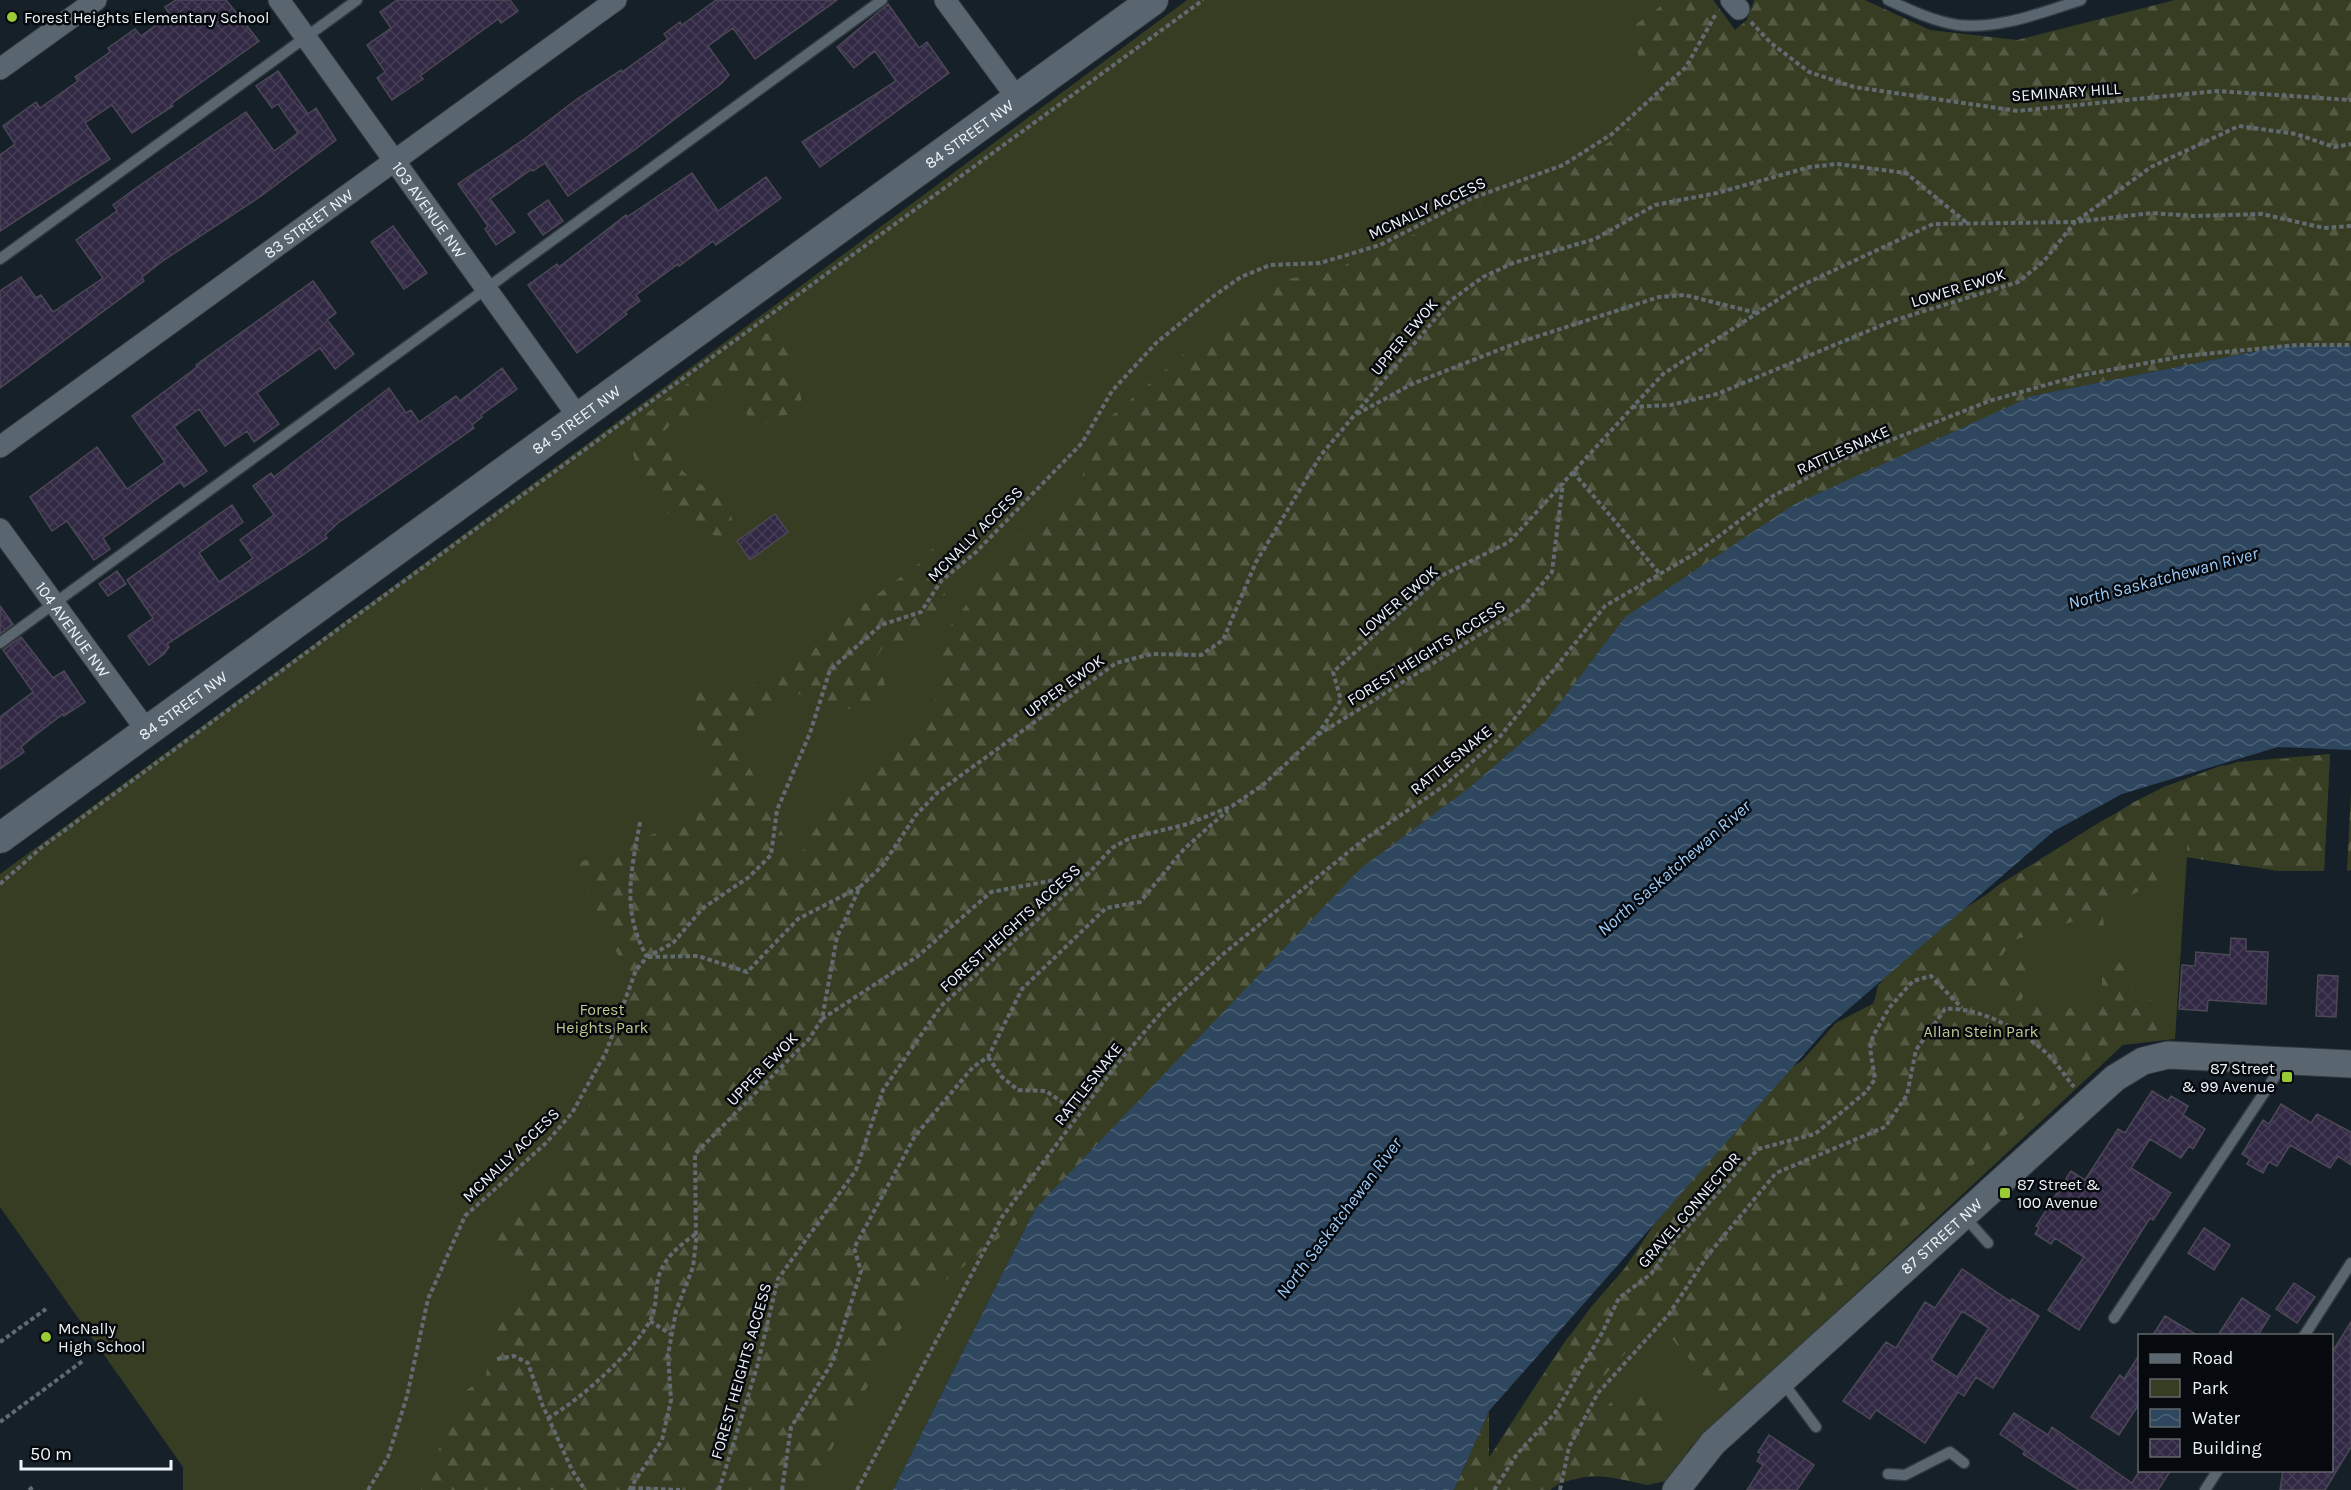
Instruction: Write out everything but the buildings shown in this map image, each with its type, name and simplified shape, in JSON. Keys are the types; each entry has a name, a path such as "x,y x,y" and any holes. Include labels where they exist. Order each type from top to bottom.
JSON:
{"main road":[{"name":"84 STREET NW","path":"0,838 1152,0"}],"street":[{"path":"0,69 96,0"},
{"name":"103 AVENUE NW","path":"279,0 579,418"},
{"name":"83 STREET NW","path":"0,447 616,0"},
{"path":"945,0 1017,98"},
{"name":"104 AVENUE NW","path":"0,529 147,731"},
{"name":"87 STREET NW","path":"1676,1490 1713,1443 2115,1078 2143,1061 2168,1055 2351,1064"}],"lane":[{"path":"0,259 357,0"},
{"path":"0,643 882,0"},
{"path":"1888,0 1920,15 1959,25 2004,22 2081,0"},
{"path":"2114,1318 2285,1060"},
{"path":"1963,1216 1988,1244"},
{"path":"2305,1334 2351,1263"},
{"path":"1782,1380 1816,1426"},
{"path":"1888,1474 1905,1474 1950,1452 1965,1463"},
{"path":"2205,1490 2217,1472"}],"path":[{"path":"0,884 42,847 331,634 1203,0"},
{"name":"SEMINARY HILL","path":"1735,5 1771,43 1809,72 1854,87 2018,111 2217,91 2351,100"},
{"name":"MCNALLY ACCESS","path":"368,1490 388,1457 406,1396 428,1299 465,1216 546,1143 572,1113 606,1052 636,970 647,957 673,943 703,908 749,876 771,855 777,810 810,733 830,670 881,625 921,612 941,581 976,552 1082,443 1112,391 1156,343 1215,295 1254,270 1270,265 1320,263 1380,245 1470,199 1563,165 1612,134 1678,74 1713,23 1717,11 1735,5"},
{"path":"2075,222 2151,167 2240,126 2295,134 2334,147 2351,144"},
{"name":"UPPER EWOK","path":"630,1489 662,1440 671,1400 668,1355 676,1311 693,1267 696,1233 695,1154 809,1039 822,1019 837,937 860,887 882,866 916,815 938,792 1116,663 1152,654 1201,655 1223,640 1256,562 1321,455 1450,301 1513,263 1595,239 1655,205 1717,193 1810,167 1836,164 1906,173 1967,223"},
{"path":"1563,483 1663,374 1796,288 1933,224 2075,222 2152,213 2193,216 2262,214 2325,228 2351,226"},
{"name":"LOWER EWOK","path":"1632,408 1671,405 1717,394 1892,321 2018,282 2044,261 2075,222"},
{"path":"1354,416 1412,384 1514,344 1659,297 1685,295 1757,313"},
{"name":"RATTLESNAKE","path":"857,1490 1002,1217 1117,1064 1165,1008 1214,963 1362,841 1444,786 1489,747 1605,606 1696,553 1773,496 1841,460 1989,401 2078,376 2184,356 2297,345 2351,345"},
{"path":"1573,472 1660,574"},
{"name":"LOWER EWOK","path":"1316,736 1341,700 1333,672 1441,576 1509,542 1563,483"},
{"name":"FOREST HEIGHTS ACCESS","path":"719,1490 757,1367 778,1279 856,1170 884,1090 941,1006 1088,874 1112,848 1130,838 1188,824 1232,806 1263,785 1316,736 1522,608 1552,572 1563,483"},
{"path":"782,1490 791,1427 832,1364 861,1271 854,1248 915,1136 973,1067 988,1056 1022,989 1107,908 1140,902 1184,849 1232,806"},
{"path":"640,822 632,869 630,914 633,929 647,957 698,956 747,972 798,919 860,887"},
{"path":"822,1019 918,956 991,892 1088,874"},
{"name":"GRAVEL CONNECTOR","path":"1494,1490 1517,1454 1555,1413 1602,1333 1619,1298 1651,1274 1674,1241 1740,1167 1758,1149 1815,1134 1866,1092 1875,1079 1870,1048 1873,1036 1889,1008 1913,981 1931,976 1962,1008"},
{"path":"1560,1490 1569,1446 1598,1394 1669,1314 1708,1255 1768,1180 1807,1158 1885,1127 1907,1095 1916,1050 1945,1009 1962,1008 2009,1026 2044,1051 2088,1103"},
{"path":"988,1056 1002,1077 1018,1090 1046,1091 1079,1114"},
{"path":"548,1418 569,1407 628,1350 650,1321 656,1305 658,1278 665,1263 675,1249 696,1233"},
{"path":"0,1342 46,1309"},
{"path":"650,1321 672,1335"},
{"path":"497,1359 514,1356 528,1363 548,1418 572,1470 585,1490"},
{"path":"0,1422 84,1360"},
{"path":"29,1490 34,1486"},
{"path":"630,1489 680,1490"}],"green space":[{"name":"Forest Heights Park","path":"1187,0 1713,0 1735,30 1747,20 2033,396 1625,617 1546,721 1469,788 1035,1209 893,1490 183,1490 183,1467 0,1207 0,874 617,422"},
{"path":"1669,0 1713,0 1735,30 1747,20 1754,0 1865,0 1930,30 2017,40 2175,0 2351,0 2351,346 2282,346 2033,396 1625,617 1546,721 1469,788 1035,1209 914,1306 808,1490 421,1490 464,1392 486,1376 496,1314 532,1278 527,1257 507,1264 482,1232 561,1169 558,1145 583,1125 628,976 575,864 671,827 714,782 688,701 707,687 743,693 917,565 933,548 946,599 925,632 910,640 887,641 877,656 885,685 880,711 854,708 833,712 800,694 769,707 747,724 742,752 796,861 835,797 935,716 937,644 1019,534 1072,498 1108,419 1267,282 1327,273 1538,179 1559,179 1653,110 1631,28"},
{"path":"779,332 788,339 793,356 782,377 799,391 800,414 777,416 759,428 750,427 741,393 731,385 719,390 692,418 683,416 674,422 664,435 662,446 684,472 717,494 727,505 733,525 725,540 682,522 660,508 639,475 628,436 633,423 755,335"},
{"name":"Allan Stein Park","path":"2330,754 2324,871 2278,871 2187,857 2175,1039 2123,1045 1690,1448 1670,1480 1648,1485 1597,1474 1559,1483 1488,1459 1551,1362 1591,1307 1625,1268 1653,1226 1789,1069 1802,1061 1836,1023 1874,1003 1878,985 1997,886 2100,822 2164,787 2237,762"},
{"name":"Allan Stein Park","path":"2330,754 2324,871 2272,869 2204,860 2187,857 2187,842 2165,846 2160,881 2102,909 2104,926 2095,934 2075,921 2011,941 1972,1006 1994,1013 2000,1004 2000,977 2017,955 2029,959 2028,983 2019,1007 2028,1011 2046,1000 2056,1018 2074,1005 2088,1014 2102,1003 2102,960 2121,963 2138,998 2164,1003 2162,1029 2115,1040 2059,1086 1718,1399 1707,1380 1656,1320 1591,1390 1595,1419 1613,1400 1652,1388 1674,1422 1660,1461 1648,1485 1610,1477 1585,1476 1561,1483 1550,1490 1454,1490 1489,1411 1489,1458 1566,1340 1625,1268 1688,1176 1789,1069 1802,1061 1836,1023 1873,1004 1884,976 1965,908 2134,802 2164,787 2220,766"},
{"path":"2351,791 2351,870 2347,871"}],"water":[{"name":"North Saskatchewan River","path":"2282,346 2351,346 2351,750 2278,747 2122,794 2054,831 1828,1027 1489,1411 1454,1490 893,1490 1035,1209 1360,869 1469,788 1546,721 1625,617 1795,504 2032,396"}],"place":[{"name":"Forest Heights Elementary School","path":"12,17"},
{"name":"87 Street & 99 Avenue","path":"2287,1077"},
{"name":"87 Street & 100 Avenue","path":"2005,1193"},
{"name":"McNally High School","path":"46,1337"}]}
